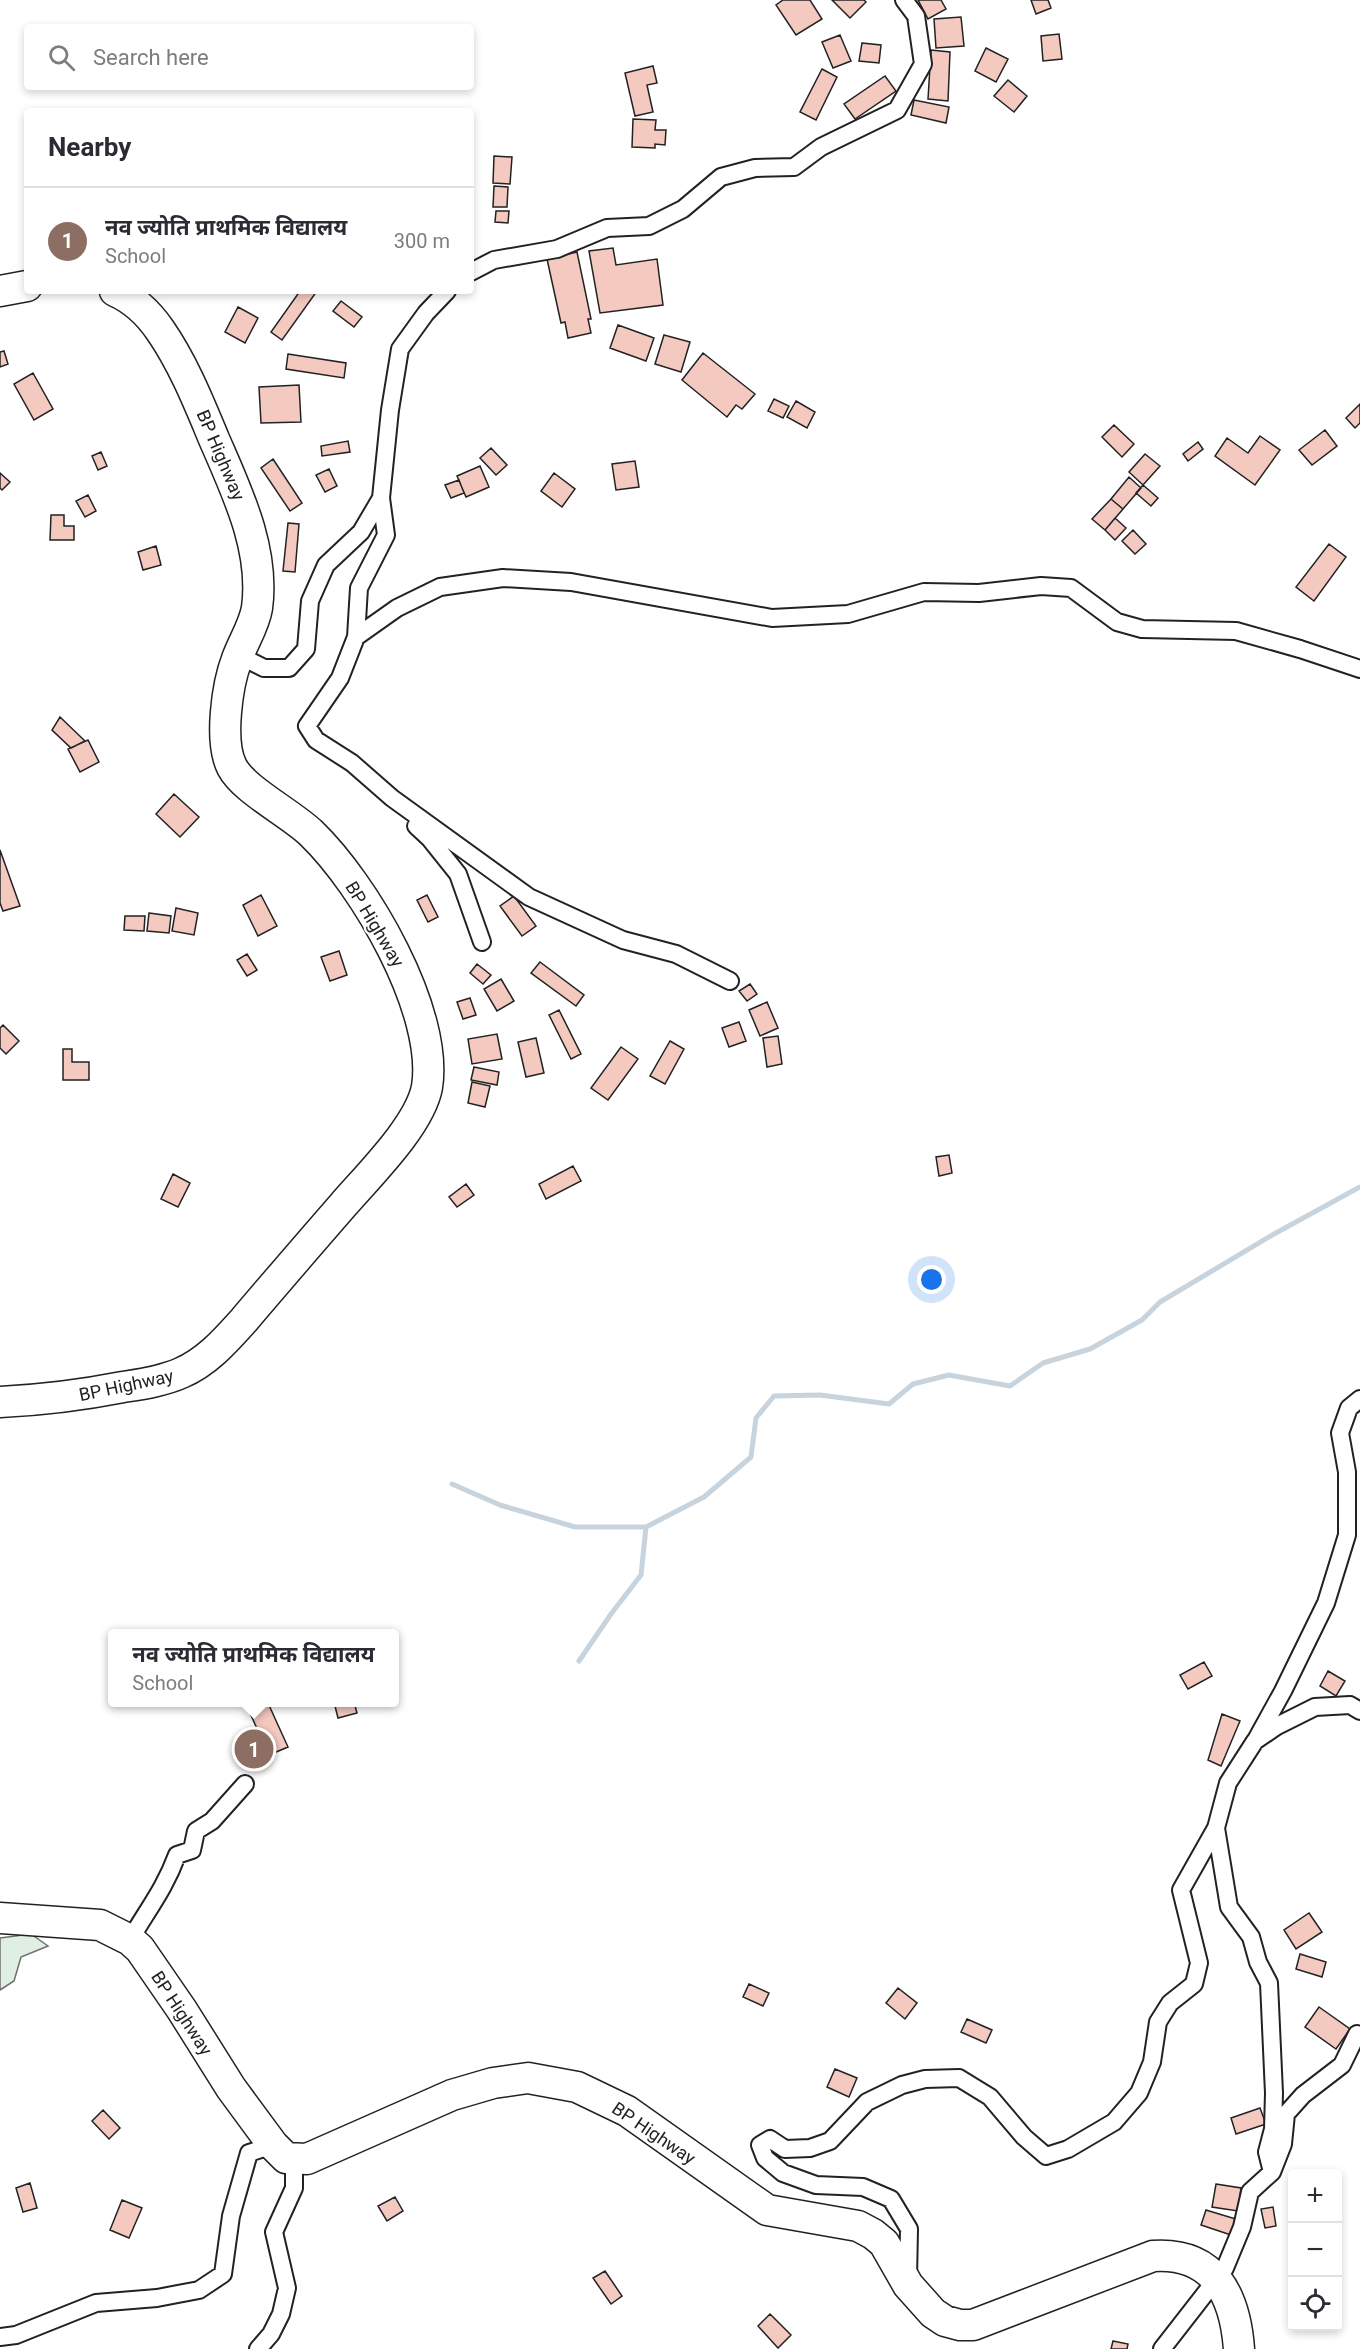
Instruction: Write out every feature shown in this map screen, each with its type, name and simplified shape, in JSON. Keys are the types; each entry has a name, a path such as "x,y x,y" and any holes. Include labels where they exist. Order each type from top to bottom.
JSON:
{"highway":[{"path":"0,291 24,287"},
{"name":"BP Highway","path":"0,1402 73,1396 136,1385 181,1374 198,1364 221,1345 244,1320 382,1160 412,1121 423,1102 427,1085 427,1059 422,1028 404,973 382,927 348,878 313,835 290,814 246,783 232,767 225,744 230,685 238,655 257,610 258,580 252,537 244,510 196,395 161,331 148,314 119,294"},
{"name":"BP Highway","path":"0,1917 100,1925 130,1940 140,1948 231,2088 283,2152 307,2159 452,2095 494,2083 528,2078 577,2087 627,2111 767,2210 858,2226 873,2234 884,2243 908,2285 933,2313 945,2321 960,2325 973,2325 1153,2256 1170,2255 1200,2265 1218,2278"},
{"path":"1218,2278 1231,2301 1237,2323 1239,2349"}],"street":[{"path":"474,270 494,260 557,249 607,228 649,226 683,209 721,177 755,168 794,167 821,147 897,110 923,64 916,16 904,0"},
{"path":"444,294 426,313 400,349 390,410 381,498 386,535 359,588 356,638 340,678 307,726 316,740 351,763 392,798 529,897 622,940 676,954 730,981"},
{"path":"238,655 264,668 289,668 306,649 310,601 326,565 361,532 381,498"},
{"path":"356,638 397,608 440,587 503,578 572,582 772,618 848,614 924,592 979,593 1041,586 1071,588 1117,621 1142,629 1236,631 1360,669"},
{"path":"351,763 379,794 430,839 458,874 482,942"},
{"path":"908,2285 909,2229 891,2199 863,2187 816,2185 783,2173 765,2158 760,2145 770,2139 785,2149 810,2148 830,2141 867,2102 902,2085 925,2079 959,2078 990,2097 1024,2136 1046,2156 1068,2149 1113,2122 1139,2093 1152,2062 1158,2022 1170,2003 1194,1984 1199,1963 1181,1890 1216,1828 1228,1783 1255,1742 1283,1691 1326,1603 1347,1535 1347,1472 1340,1433 1349,1408 1360,1399"},
{"path":"1255,1742 1277,1726 1315,1707 1350,1705 1360,1711"},
{"path":"130,1940 146,1912 159,1897 177,1855 192,1850 196,1831 212,1821 245,1784"},
{"path":"1216,1828 1229,1907 1251,1937 1258,1962 1269,1983 1274,2093 1273,2129 1267,2152 1272,2172"},
{"path":"1162,2349 1218,2278 1233,2251 1250,2192 1272,2172 1283,2144 1286,2114 1303,2095 1342,2065 1357,2034"},
{"path":"0,2337 16,2336 96,2303 157,2298 199,2290 223,2274 231,2216 249,2153 283,2152 294,2188 274,2232 287,2288 281,2314 271,2334 258,2349"}],"green space":[{"path":"31,1934 48,1946 21,1957 14,1981 0,1990 0,1938"}],"building":[{"path":"783,0 810,0 822,19 796,35 776,5"},
{"path":"832,0 864,0 866,2 850,18"},
{"path":"918,0 941,0 946,9 928,19"},
{"path":"1031,0 1048,0 1051,8 1036,14"},
{"path":"961,17 964,46 936,48 934,19"},
{"path":"1059,34 1062,59 1043,61 1041,36"},
{"path":"840,35 851,61 833,68 822,42"},
{"path":"862,43 881,45 879,63 859,61"},
{"path":"986,48 1008,59 996,82 975,71"},
{"path":"931,50 950,52 948,101 928,99"},
{"path":"653,66 657,83 647,85 653,112 635,116 625,73"},
{"path":"822,69 837,77 816,120 800,112"},
{"path":"885,76 896,91 855,119 844,104"},
{"path":"1008,80 1027,96 1014,112 994,96"},
{"path":"914,100 949,107 946,123 911,115"},
{"path":"633,119 656,120 655,130 666,130 665,145 655,144 655,148 632,147"},
{"path":"494,156 512,157 510,184 493,183"},
{"path":"494,186 508,187 507,207 493,207"},
{"path":"496,211 509,211 508,223 495,222"},
{"path":"613,248 616,265 657,259 663,305 600,313 589,251"},
{"path":"577,252 591,319 588,319 591,333 568,338 565,322 561,323 547,259"},
{"path":"298,294 315,294 282,340 271,332"},
{"path":"341,301 362,317 354,327 333,311"},
{"path":"238,307 258,318 245,343 225,332"},
{"path":"618,325 654,338 646,361 610,348"},
{"path":"664,335 690,342 681,372 655,364"},
{"path":"4,351 8,364 0,367 0,352"},
{"path":"703,353 755,394 742,409 736,405 727,417 682,380"},
{"path":"288,354 346,363 344,378 286,369"},
{"path":"33,373 53,409 34,420 14,384"},
{"path":"299,385 301,422 261,423 259,387"},
{"path":"774,399 789,406 783,418 768,411"},
{"path":"796,401 815,412 807,428 787,417"},
{"path":"1360,404 1360,423 1355,428 1346,418"},
{"path":"1114,425 1134,444 1122,457 1102,437"},
{"path":"1325,430 1337,446 1312,465 1299,450"},
{"path":"1260,436 1280,450 1255,485 1215,456 1227,438 1248,453"},
{"path":"348,441 350,452 322,456 321,446"},
{"path":"1198,442 1203,449 1188,461 1183,454"},
{"path":"491,448 507,465 496,475 480,458"},
{"path":"101,452 107,466 98,470 92,456"},
{"path":"1145,454 1160,466 1143,485 1129,472"},
{"path":"273,459 302,503 290,511 261,468"},
{"path":"635,461 639,487 616,490 612,464"},
{"path":"480,466 489,487 466,497 457,476"},
{"path":"329,469 337,486 325,492 316,475"},
{"path":"0,473 10,482 2,490 0,488"},
{"path":"554,473 575,489 562,507 541,491"},
{"path":"1129,477 1141,488 1123,509 1111,499"},
{"path":"459,480 464,493 451,498 445,485"},
{"path":"1143,485 1158,498 1151,506 1136,493"},
{"path":"88,495 96,511 85,517 76,501"},
{"path":"1111,499 1123,509 1105,530 1092,519"},
{"path":"51,515 64,515 64,526 74,526 74,540 50,540"},
{"path":"1115,518 1126,528 1115,540 1105,530"},
{"path":"288,523 299,524 295,572 283,571"},
{"path":"1133,530 1146,544 1135,554 1122,541"},
{"path":"1329,544 1346,557 1314,601 1296,587"},
{"path":"156,546 161,565 143,570 138,552"},
{"path":"60,717 85,741 71,748 52,730"},
{"path":"88,740 99,762 80,772 68,749"},
{"path":"174,794 199,817 180,837 156,814"},
{"path":"0,850 20,906 3,911 0,903"},
{"path":"261,895 277,926 258,936 243,905"},
{"path":"427,895 438,917 428,922 417,900"},
{"path":"514,896 536,926 522,936 500,906"},
{"path":"176,908 198,913 194,935 172,931"},
{"path":"149,913 171,916 169,933 147,931"},
{"path":"125,916 145,916 144,931 124,930"},
{"path":"339,951 347,975 330,981 321,957"},
{"path":"247,954 257,970 247,976 237,960"},
{"path":"540,962 584,995 576,1006 531,973"},
{"path":"477,964 491,975 483,984 470,973"},
{"path":"501,979 514,1001 497,1011 484,989"},
{"path":"750,984 757,994 747,1001 739,991"},
{"path":"470,998 476,1015 463,1019 457,1002"},
{"path":"767,1002 778,1028 760,1036 749,1010"},
{"path":"559,1010 581,1054 571,1059 549,1015"},
{"path":"739,1022 746,1041 729,1047 722,1028"},
{"path":"3,1025 19,1041 6,1054 0,1048 0,1028"},
{"path":"497,1034 502,1059 472,1064 468,1039"},
{"path":"778,1036 782,1064 767,1067 763,1038"},
{"path":"536,1038 544,1073 526,1077 518,1042"},
{"path":"670,1041 684,1049 665,1084 650,1076"},
{"path":"621,1047 638,1059 608,1100 591,1088"},
{"path":"63,1049 72,1049 72,1062 89,1062 89,1080 63,1080"},
{"path":"474,1067 499,1072 497,1085 471,1080"},
{"path":"472,1082 490,1086 485,1107 468,1103"},
{"path":"949,1155 952,1173 939,1176 936,1157"},
{"path":"573,1166 581,1181 546,1199 539,1184"},
{"path":"173,1174 190,1183 178,1207 161,1199"},
{"path":"466,1184 474,1195 457,1207 449,1197"},
{"path":"1204,1662 1212,1676 1188,1689 1180,1675"},
{"path":"1328,1671 1345,1681 1336,1696 1320,1686"},
{"path":"258,1707 270,1707 288,1747 269,1755 249,1711"},
{"path":"335,1707 355,1707 357,1713 338,1718"},
{"path":"1222,1714 1240,1721 1221,1766 1208,1760"},
{"path":"1309,1913 1322,1932 1296,1949 1284,1930"},
{"path":"1300,1954 1326,1962 1322,1977 1296,1969"},
{"path":"749,1984 769,1993 763,2006 743,1997"},
{"path":"898,1988 917,2003 905,2019 886,2003"},
{"path":"1319,2007 1350,2029 1336,2049 1305,2027"},
{"path":"967,2019 992,2030 986,2043 961,2032"},
{"path":"835,2069 857,2078 849,2097 827,2087"},
{"path":"1260,2108 1266,2124 1236,2134 1231,2118"},
{"path":"103,2110 120,2128 109,2139 92,2121"},
{"path":"30,2183 37,2208 23,2212 16,2188"},
{"path":"1216,2184 1241,2188 1238,2211 1212,2207"},
{"path":"395,2197 403,2211 387,2221 378,2206"},
{"path":"122,2200 142,2208 129,2238 110,2230"},
{"path":"1273,2207 1276,2226 1265,2228 1261,2209"},
{"path":"1206,2210 1239,2220 1234,2236 1201,2225"},
{"path":"605,2271 622,2296 611,2304 593,2278"},
{"path":"770,2314 791,2335 778,2348 758,2326"},
{"path":"1113,2341 1128,2344 1127,2349 1111,2349"}],"waterway":[{"path":"452,1484 500,1505 575,1527 646,1527 704,1497 751,1457 756,1418 774,1396 820,1395 889,1404 913,1384 949,1375 1010,1386 1043,1363 1090,1349 1142,1320 1160,1302 1274,1234 1360,1187"},
{"path":"579,1661 641,1575 646,1527"}],"place":[{"name":"नव ज्योति प्राथमिक विद्यालय","path":"254,1749"}]}
